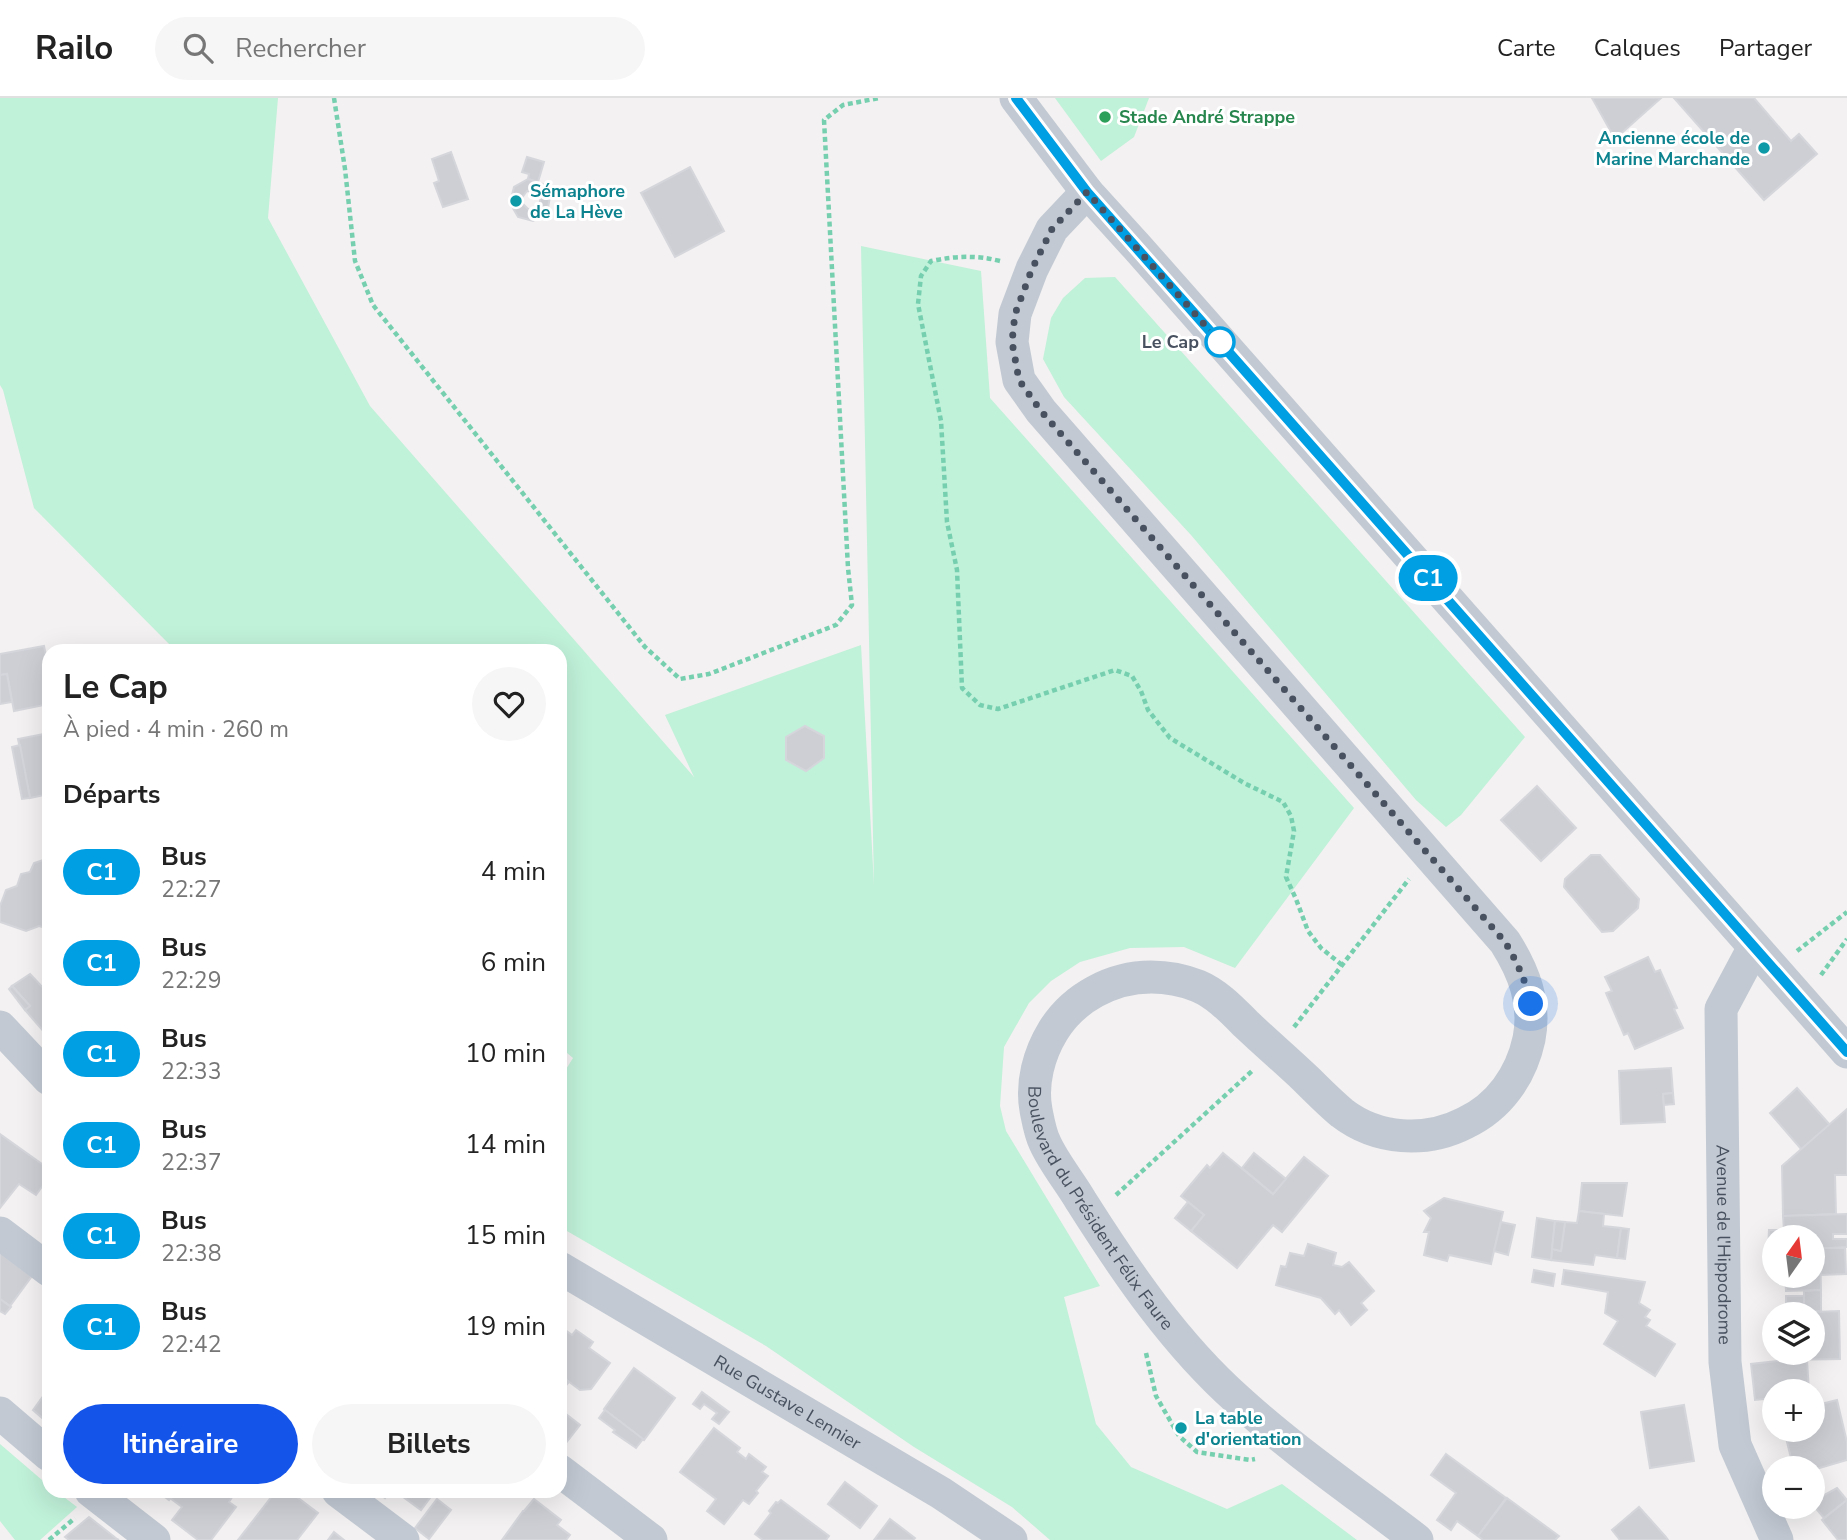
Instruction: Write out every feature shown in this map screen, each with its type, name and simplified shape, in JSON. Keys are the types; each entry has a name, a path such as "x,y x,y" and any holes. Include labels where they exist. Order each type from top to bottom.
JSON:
{"street":[{"path":"1016,98 1087,192 1847,1052"},
{"name":"Boulevard du Président Félix Faure","path":"1087,192 1052,229 1032,269 1015,314 1012,342 1019,380 1041,411 1505,942 1526,982 1531,1004 1531,1030 1526,1054 1515,1076 1502,1097 1480,1116 1454,1129 1427,1136 1401,1136 1377,1132 1343,1114 1223,1002 1199,987 1173,978 1147,977 1121,981 1094,991 1059,1020 1037,1066 1035,1106 1044,1142 1114,1254 1183,1345 1237,1400 1417,1540"},
{"name":"Avenue de l'Hippodrome","path":"1754,947 1721,1009 1725,1362 1735,1445 1777,1540"},
{"path":"0,1027 42,1072"},
{"path":"0,1233 42,1265"},
{"name":"Rue Gustave Lennier","path":"567,1272 941,1493 1011,1540"},
{"path":"0,1413 42,1449"},
{"path":"567,1476 651,1540"},
{"path":"99,1498 154,1540"},
{"path":"347,1498 403,1540"}],"path":[{"path":"334,98 355,261 373,305 645,647 680,679 709,674 836,625 852,605 824,120 843,105 879,98"},
{"path":"1032,269 984,257 957,256 931,261 921,275 918,304 941,421 947,522 957,570 962,688 980,705 998,709 1115,670 1132,676 1148,710 1170,738 1244,783 1283,802 1291,816 1294,831 1286,877 1308,930 1321,948 1342,965"},
{"path":"1111,1200 1275,1051 1428,854"},
{"path":"1804,960 1796,951 1847,912"},
{"path":"1811,969 1819,977"},
{"path":"1146,1353 1156,1396 1179,1436 1197,1452 1250,1460"}],"green space":[{"path":"0,98 278,98 268,218 370,406 694,777 665,715 861,645 874,885 861,246 981,271 990,398 1354,808 1235,968 1184,947 1130,948 1080,962 1051,981 1029,1003 1004,1047 1000,1106 1006,1131 1100,1286 1064,1297 1096,1424 1131,1467 1227,1509 1282,1484 1357,1540 1050,1540 1012,1507 914,1447 766,1346 567,1231 567,1068 573,1058 567,1053 567,644 169,644 34,508 0,385"},
{"name":"Stade André Strappe","path":"1055,98 1149,98 1134,137 1101,161"},
{"path":"1115,277 1525,737 1461,815 1446,827 1416,800 1191,535 1064,397 1043,359 1051,318 1063,298 1085,278"},
{"path":"0,1444 42,1480 42,1498 65,1498 77,1507 40,1540 15,1540 0,1521"}],"building":[{"name":"Ancienne école de Marine Marchande","path":"1592,98 1661,98 1615,139"},
{"name":"Ancienne école de Marine Marchande","path":"1674,98 1754,98 1791,141 1799,134 1817,154 1764,200"},
{"path":"451,152 468,199 443,207 434,183 439,181 432,159"},
{"path":"527,157 544,162 538,182 528,179 529,174 522,172"},
{"path":"690,167 724,231 675,257 641,193"},
{"name":"Sémaphore de La Hève","path":"528,179 543,184 550,197 547,213 533,221 518,217 510,203 514,187","holes":["527,191 537,192 540,202 533,209 528,209 521,199"]},
{"path":"42,646 42,705 14,711 7,674 0,675 0,654"},
{"path":"7,674 12,702 0,704 0,675"},
{"path":"805,726 824,736 824,758 806,771 786,760 786,737"},
{"path":"42,734 42,795 30,798 18,739"},
{"path":"20,745 30,798 22,799 12,747"},
{"path":"1537,786 1576,828 1541,861 1501,820"},
{"path":"1591,855 1600,855 1639,899 1638,908 1613,931 1602,932 1564,887 1565,879"},
{"path":"42,860 42,927 26,931 0,922 0,906 6,890 17,886 21,874 30,872 34,863"},
{"path":"1648,957 1655,972 1660,970 1683,1028 1635,1049 1628,1033 1624,1035 1606,993 1612,991 1605,977"},
{"path":"30,974 42,987 42,1030 25,1010 30,1006 12,986"},
{"path":"12,986 30,1006 25,1010 9,989"},
{"path":"1671,1068 1673,1093 1663,1094 1665,1122 1621,1124 1619,1071"},
{"path":"1797,1088 1830,1125 1802,1150 1770,1113"},
{"path":"1673,1093 1674,1104 1664,1105 1663,1094"},
{"path":"1847,1109 1847,1175 1835,1175 1836,1214 1783,1216 1782,1166"},
{"path":"0,1134 42,1164 42,1187 36,1195 19,1184 0,1208"},
{"path":"1223,1153 1273,1194 1304,1157 1328,1176 1282,1232 1273,1225 1237,1268 1191,1231 1204,1215 1181,1196 1207,1165 1210,1168"},
{"path":"1254,1153 1286,1179 1273,1194 1242,1168"},
{"path":"1582,1183 1627,1183 1622,1216 1579,1211"},
{"path":"1444,1198 1503,1212 1491,1264 1449,1255 1447,1261 1424,1255 1429,1232 1424,1232 1431,1218 1424,1211"},
{"path":"1188,1202 1204,1215 1191,1231 1175,1218"},
{"path":"1579,1211 1604,1214 1603,1226 1621,1228 1617,1258 1595,1255 1593,1265 1551,1260 1552,1249 1561,1251 1565,1222 1577,1223"},
{"path":"1847,1214 1847,1234 1833,1234 1833,1239 1847,1239 1847,1247 1825,1248 1825,1225 1784,1225 1783,1216"},
{"path":"1537,1218 1555,1221 1551,1260 1532,1257"},
{"path":"1555,1221 1565,1222 1561,1251 1552,1249"},
{"path":"1501,1222 1515,1225 1508,1255 1494,1251"},
{"path":"1621,1228 1629,1229 1625,1259 1617,1258"},
{"path":"1308,1244 1336,1253 1333,1265 1342,1267 1349,1262 1374,1291 1361,1303 1367,1310 1351,1325 1339,1310 1335,1314 1321,1298 1276,1285 1281,1266 1286,1267 1290,1253 1304,1256"},
{"path":"0,1245 35,1272 10,1306 0,1299"},
{"path":"1825,1248 1845,1248 1846,1274 1825,1275"},
{"path":"1534,1270 1555,1274 1553,1286 1532,1282"},
{"path":"1564,1270 1645,1282 1639,1303 1650,1310 1645,1317 1650,1320 1646,1326 1675,1344 1655,1376 1604,1344 1618,1321 1605,1313 1608,1292 1562,1284"},
{"path":"1786,1288 1821,1288 1821,1290 1786,1291"},
{"path":"1821,1290 1821,1302 1804,1302 1804,1291"},
{"path":"1786,1296 1804,1296 1804,1302 1786,1302"},
{"path":"0,1299 11,1307 5,1314 0,1311"},
{"path":"1839,1311 1840,1359 1825,1359 1825,1312"},
{"path":"576,1330 593,1342 589,1348 610,1363 591,1389 580,1390 567,1380 567,1331 572,1335"},
{"path":"1751,1364 1807,1365 1808,1379 1762,1379 1762,1399 1755,1400"},
{"path":"634,1368 675,1398 644,1440 604,1409"},
{"path":"702,1392 729,1412 719,1424 712,1419 717,1413 704,1404 700,1409 693,1404"},
{"path":"42,1398 42,1418 33,1410"},
{"path":"1837,1400 1847,1442 1847,1460 1825,1466 1825,1456 1790,1456 1787,1442 1825,1442 1825,1403"},
{"path":"1684,1405 1694,1461 1650,1468 1641,1412"},
{"path":"605,1410 643,1439 636,1448 599,1418"},
{"path":"567,1415 580,1425 567,1442"},
{"path":"714,1428 740,1448 737,1452 746,1459 749,1454 766,1467 762,1472 768,1476 749,1504 743,1500 724,1524 707,1511 716,1499 680,1472"},
{"path":"1446,1454 1506,1498 1478,1536 1457,1521 1451,1530 1437,1520 1456,1493 1431,1475"},
{"path":"845,1482 877,1506 860,1528 828,1504"},
{"path":"1837,1488 1847,1500 1825,1517 1825,1494"},
{"path":"170,1498 232,1498 229,1502 236,1507 211,1540 198,1540 172,1520 182,1507"},
{"path":"271,1498 298,1498 318,1513 297,1540 238,1540"},
{"path":"405,1498 430,1498 421,1510"},
{"path":"1507,1498 1559,1536 1555,1540 1483,1540 1478,1536"},
{"path":"437,1499 451,1510 429,1539 415,1528"},
{"path":"534,1499 561,1520 557,1525 570,1535 566,1540 502,1540 523,1511"},
{"path":"781,1500 829,1536 826,1540 763,1540 755,1534 771,1513 769,1511"},
{"path":"1847,1500 1847,1540 1838,1540 1822,1520"},
{"path":"1639,1507 1668,1540 1620,1540 1612,1530"},
{"path":"89,1517 119,1540 69,1540 65,1537"},
{"path":"890,1519 915,1538 874,1540"},
{"path":"334,1532 344,1540 328,1540"}],"bus line":[{"name":"C1","path":"1016,98 1087,192 1847,1052"}],"place":[{"name":"Stade André Strappe","path":"1105,117"},
{"name":"Ancienne école de Marine Marchande","path":"1764,148"},
{"name":"Sémaphore de La Hève","path":"516,201"},
{"name":"Le Cap","path":"1220,342"},
{"name":"La table d'orientation","path":"1181,1428"}],"route":[{"path":"1220,342 1087,192 1052,229 1032,269 1015,314 1012,342 1019,380 1041,411 1505,942 1526,982 1531,1004"}]}
